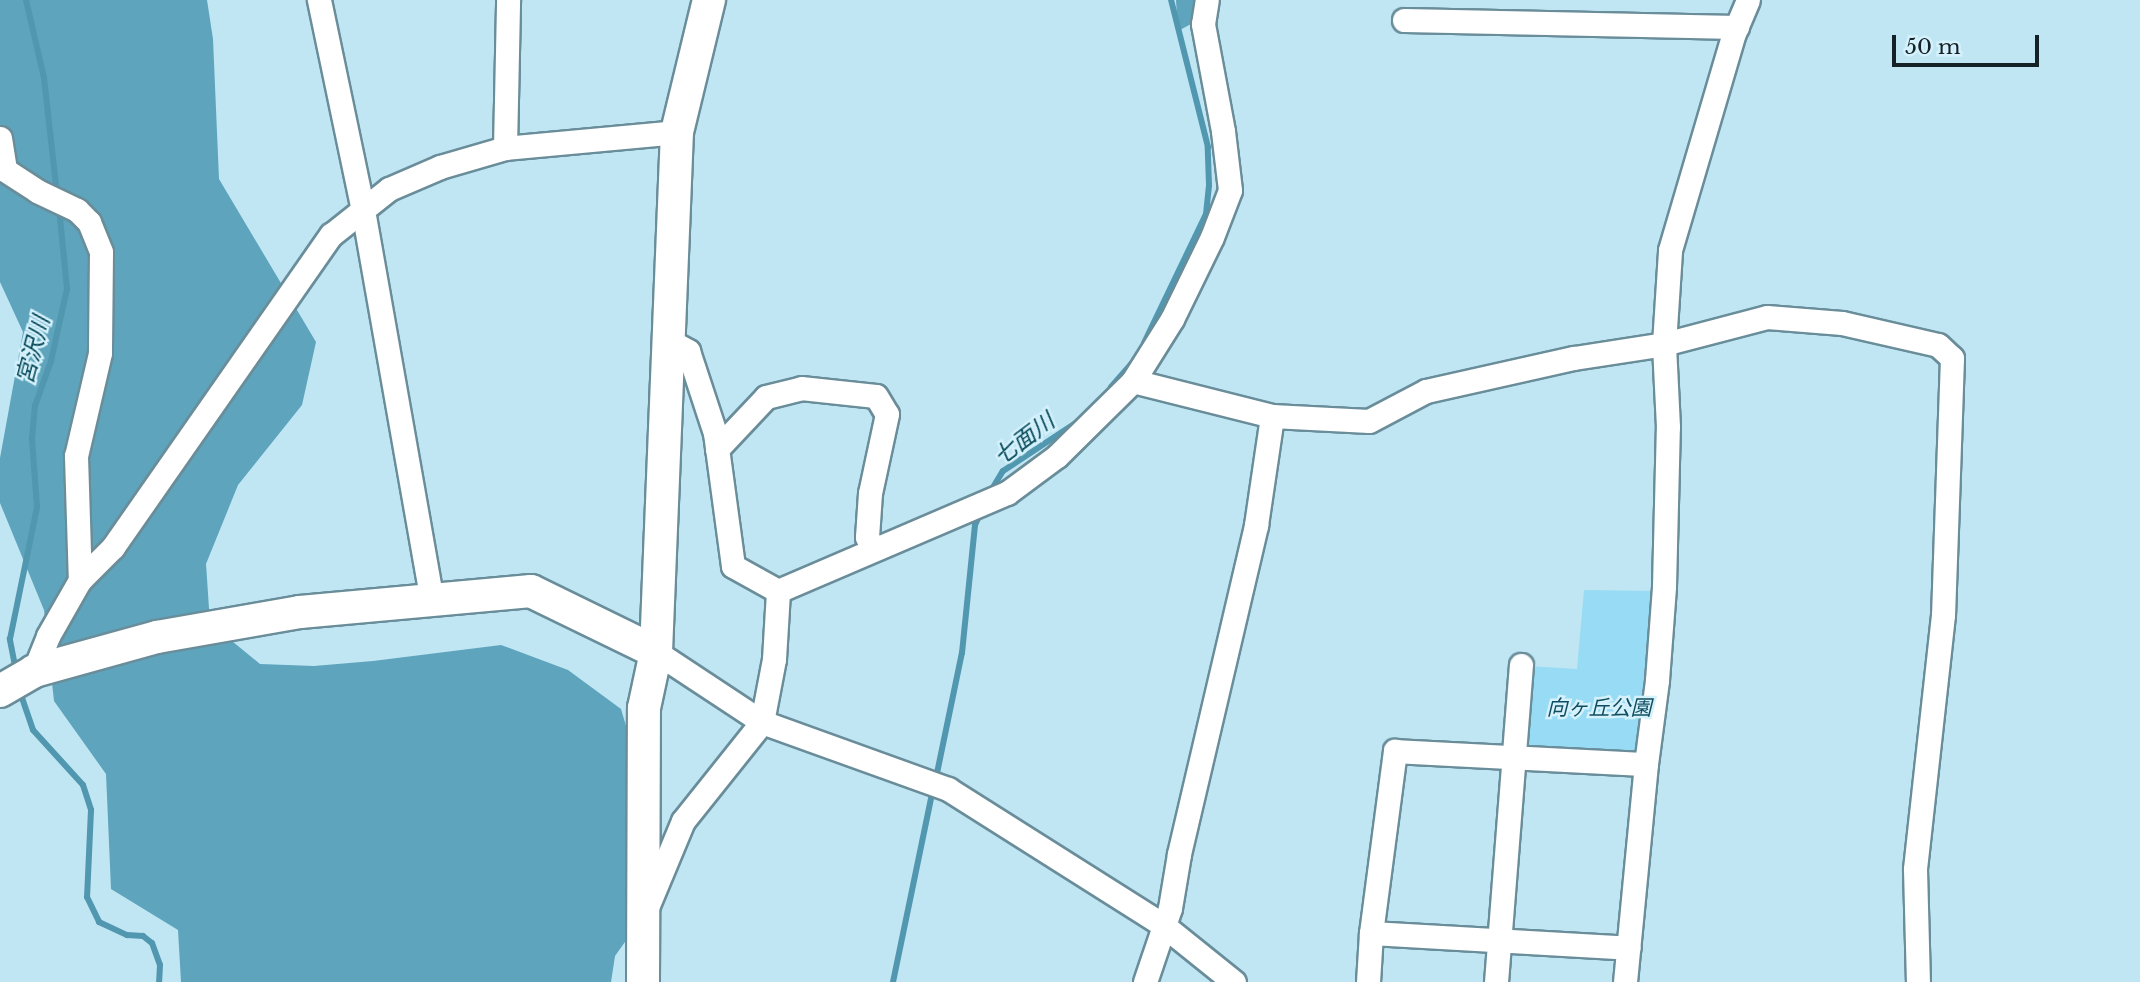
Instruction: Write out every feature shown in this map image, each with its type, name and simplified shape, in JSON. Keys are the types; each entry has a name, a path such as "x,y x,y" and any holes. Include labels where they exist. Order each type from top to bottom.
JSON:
{"street":[{"path":"319,0 363,210 432,600"},
{"path":"505,148 508,0"},
{"path":"643,982 644,708 656,652 677,132 709,0"},
{"path":"778,591 1000,496 1057,456 1133,381 1172,319 1212,237 1230,190 1223,131 1203,24 1207,0"},
{"path":"1625,982 1657,680 1664,586 1668,427 1664,344 1670,250 1737,27 1748,0"},
{"path":"1404,20 1737,27"},
{"path":"34,671 48,636 80,580 113,547 331,235 389,189 440,167 505,148 677,132"},
{"path":"0,138 5,170 37,191 77,210 89,222 101,252 100,353 76,456 80,580"},
{"path":"1133,381 1272,416 1369,421 1426,391 1574,358 1664,344 1767,317 1843,323 1938,345 1952,358 1942,615 1915,869 1918,982"},
{"path":"670,341 688,351 717,449 733,566 778,591"},
{"path":"717,449 766,397 801,388 876,396 887,414 870,493 867,537 873,549"},
{"path":"1145,982 1170,908 1179,854 1256,525 1272,416"},
{"path":"0,691 34,671 157,637 300,612 531,591 656,652 762,722 948,789 1163,925 1234,982"},
{"path":"642,918 683,821 762,722 774,659 778,591"},
{"path":"1496,982 1521,665"},
{"path":"1368,982 1371,933 1395,751 1646,764"},
{"path":"1371,933 1629,948"}],"green space":[{"name":"向ヶ丘公園","path":"1584,590 1657,591 1638,755 1522,748 1527,666 1577,669"}],"shaded area":[{"path":"0,0 207,0 213,39 219,179 316,342 302,405 238,485 206,564 210,623 260,664 314,666 501,645 568,670 621,709 648,800 642,918 615,956 611,982 181,982 178,930 111,889 106,774 54,701 44,610 0,503 0,458 23,332 0,282"},
{"path":"1176,0 1197,0 1193,23 1178,31"}],"waterway":[{"name":"宮沢川","path":"26,0 44,78 57,193"},
{"name":"七面川","path":"1144,343 1206,214 1209,185 1208,147 1171,0"},
{"name":"宮沢川","path":"16,671 10,639 37,507 32,439 35,406 51,361 67,289 59,207"},
{"name":"七面川","path":"1111,387 1131,364"},
{"name":"七面川","path":"989,494 1003,471 1077,422"},
{"name":"七面川","path":"936,778 962,653 975,525 982,510"},
{"name":"宮沢川","path":"20,692 33,730 83,785 91,810 87,897 99,922 127,935 143,936 152,943 160,965 159,982"},
{"name":"七面川","path":"893,982 933,789"}]}
